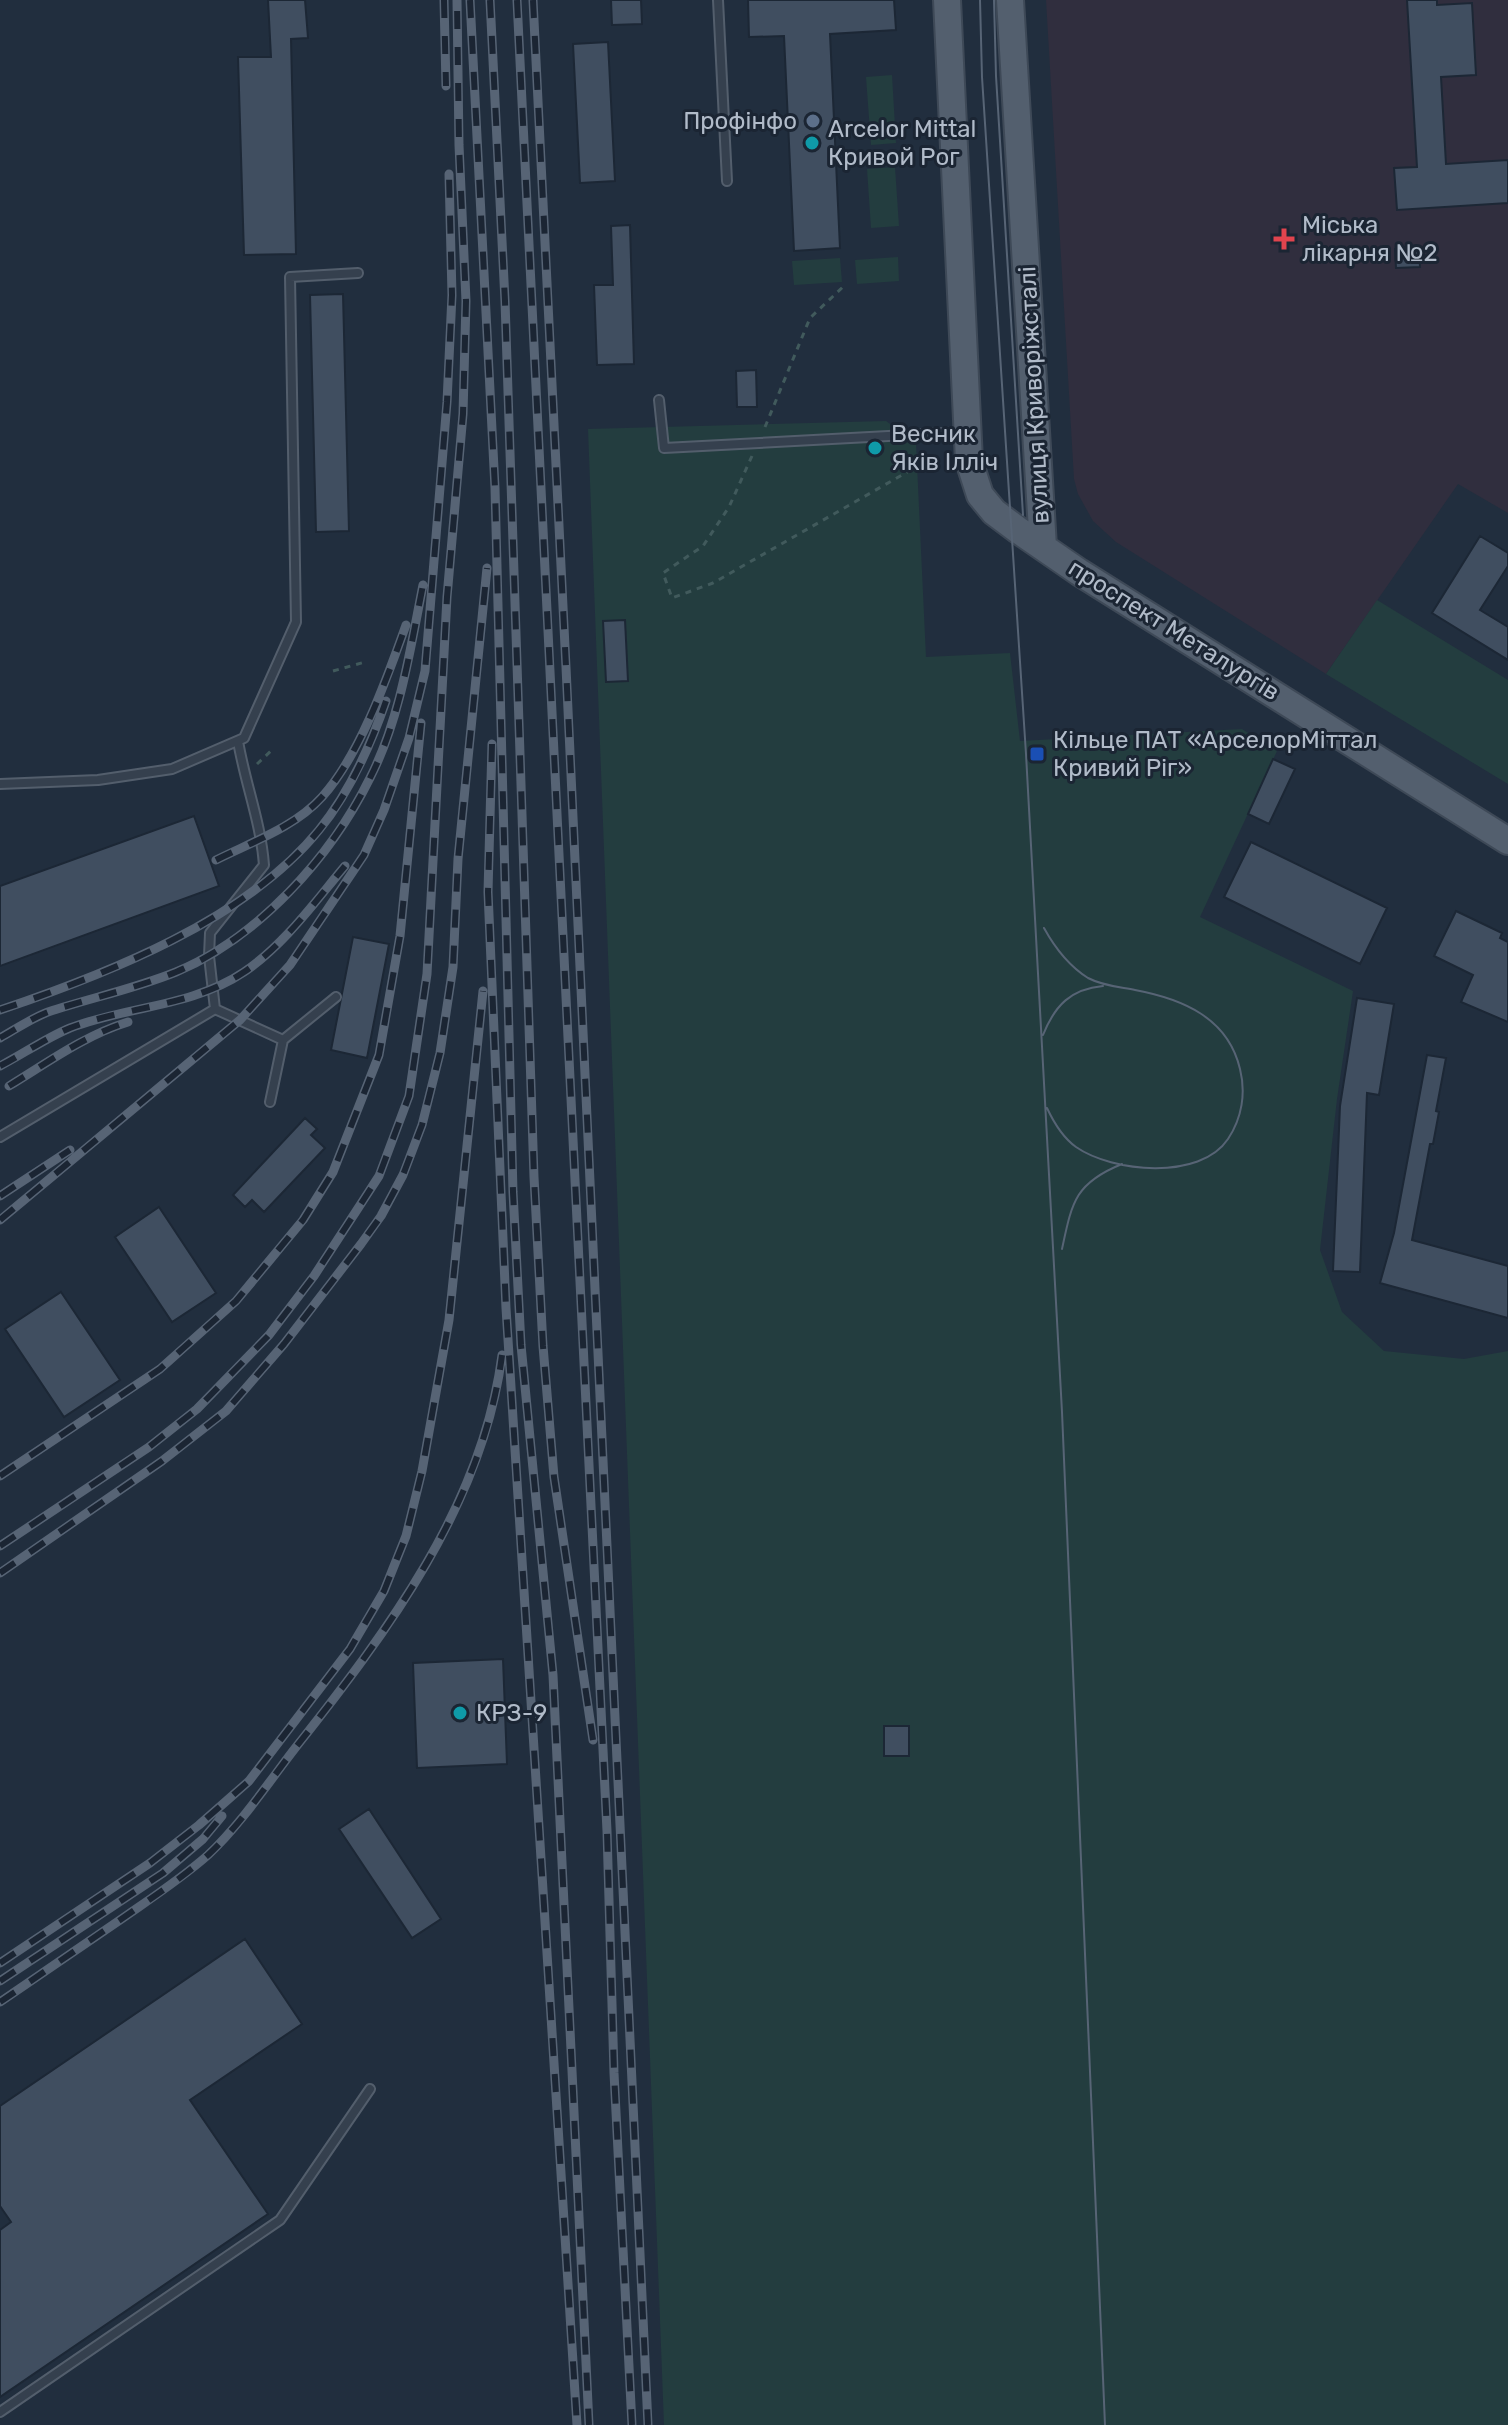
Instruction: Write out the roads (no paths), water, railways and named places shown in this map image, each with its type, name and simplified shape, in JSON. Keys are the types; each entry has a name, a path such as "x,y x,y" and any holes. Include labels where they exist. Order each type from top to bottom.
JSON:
{"main road":[{"name":"вулиця Криворіжсталі","path":"947,0 972,472 980,495 994,512 1043,547"},
{"name":"вулиця Криворіжсталі","path":"1010,0 1043,547"},
{"name":"проспект Металургів","path":"1043,547 1508,841"}],"lane":[{"path":"718,0 727,181"},
{"path":"0,784 98,780 172,769 244,738 296,622 290,277 358,273"},
{"path":"659,400 664,448 968,431"},
{"path":"215,1009 209,956 210,933 264,865 262,837 244,775 238,741"},
{"path":"270,1102 283,1040 336,997"},
{"path":"215,1009 283,1040"},
{"path":"0,1137 215,1009"},
{"path":"0,2412 280,2220 370,2089"}],"tram line":[{"path":"980,0 982,77 1026,754 1062,1412 1105,2425"},
{"path":"994,0 1023,515"},
{"path":"1044,928 1063,956 1088,978 1170,999 1214,1024 1234,1051 1243,1087 1240,1114 1228,1139 1215,1152 1177,1167 1133,1167 1092,1156 1067,1139 1047,1108"},
{"path":"1043,1035 1053,1015 1066,1000 1082,991 1103,986"},
{"path":"1062,1249 1078,1196 1094,1179 1122,1164"}],"railway":[{"path":"444,0 446,86"},
{"path":"0,1546 149,1447 197,1409 269,1335 314,1276 379,1176 409,1096 427,974 447,597 463,414 466,301 457,0"},
{"path":"470,0 495,488 513,1192 521,1345 553,1675 589,2425"},
{"path":"490,0 505,301 534,1177 543,1346 554,1477 593,1740"},
{"path":"517,0 607,1831 614,2073 632,2425"},
{"path":"533,0 648,2425"},
{"path":"0,1220 240,1020 290,965 364,855 384,810 409,738 425,671 447,402 452,295 449,174"},
{"path":"0,1573 162,1461 226,1411 284,1344 361,1244 381,1216 403,1175 422,1125 440,1053 453,967 458,859 487,568"},
{"path":"0,1038 48,1012 160,978 206,957 263,917 289,892 335,837 370,778 389,732 403,684 423,585"},
{"path":"216,860 299,817 336,780 381,692 406,625"},
{"path":"0,1010 129,961 214,917 253,891 289,862 330,815 358,768 386,701"},
{"path":"0,1476 160,1369 236,1301 303,1220 333,1172 379,1055 400,936 421,723"},
{"path":"492,744 488,892 506,1308 577,2425"},
{"path":"0,1066 70,1028 181,999 224,984 259,961 285,936 345,866"},
{"path":"0,1963 150,1863 249,1781 350,1649 384,1591 406,1536 422,1471 449,1320 483,991"},
{"path":"9,1086 81,1042 128,1022"},
{"path":"0,1196 70,1150"},
{"path":"0,2002 187,1872 220,1843 254,1803 364,1658 426,1564 475,1463 491,1410 502,1355"},
{"path":"0,1981 163,1873 203,1839 222,1816"}],"place":[{"name":"Профінфо","path":"813,121"},
{"name":"Arcelor Mittal Кривой Рог","path":"812,143"},
{"name":"Міська лікарня №2","path":"1284,239"},
{"name":"Весник Яків Ілліч","path":"875,448"},
{"name":"Кільце ПАТ «АрселорМіттал Кривий Ріг»","path":"1037,754"},
{"name":"КРЗ-9","path":"460,1713"}]}
